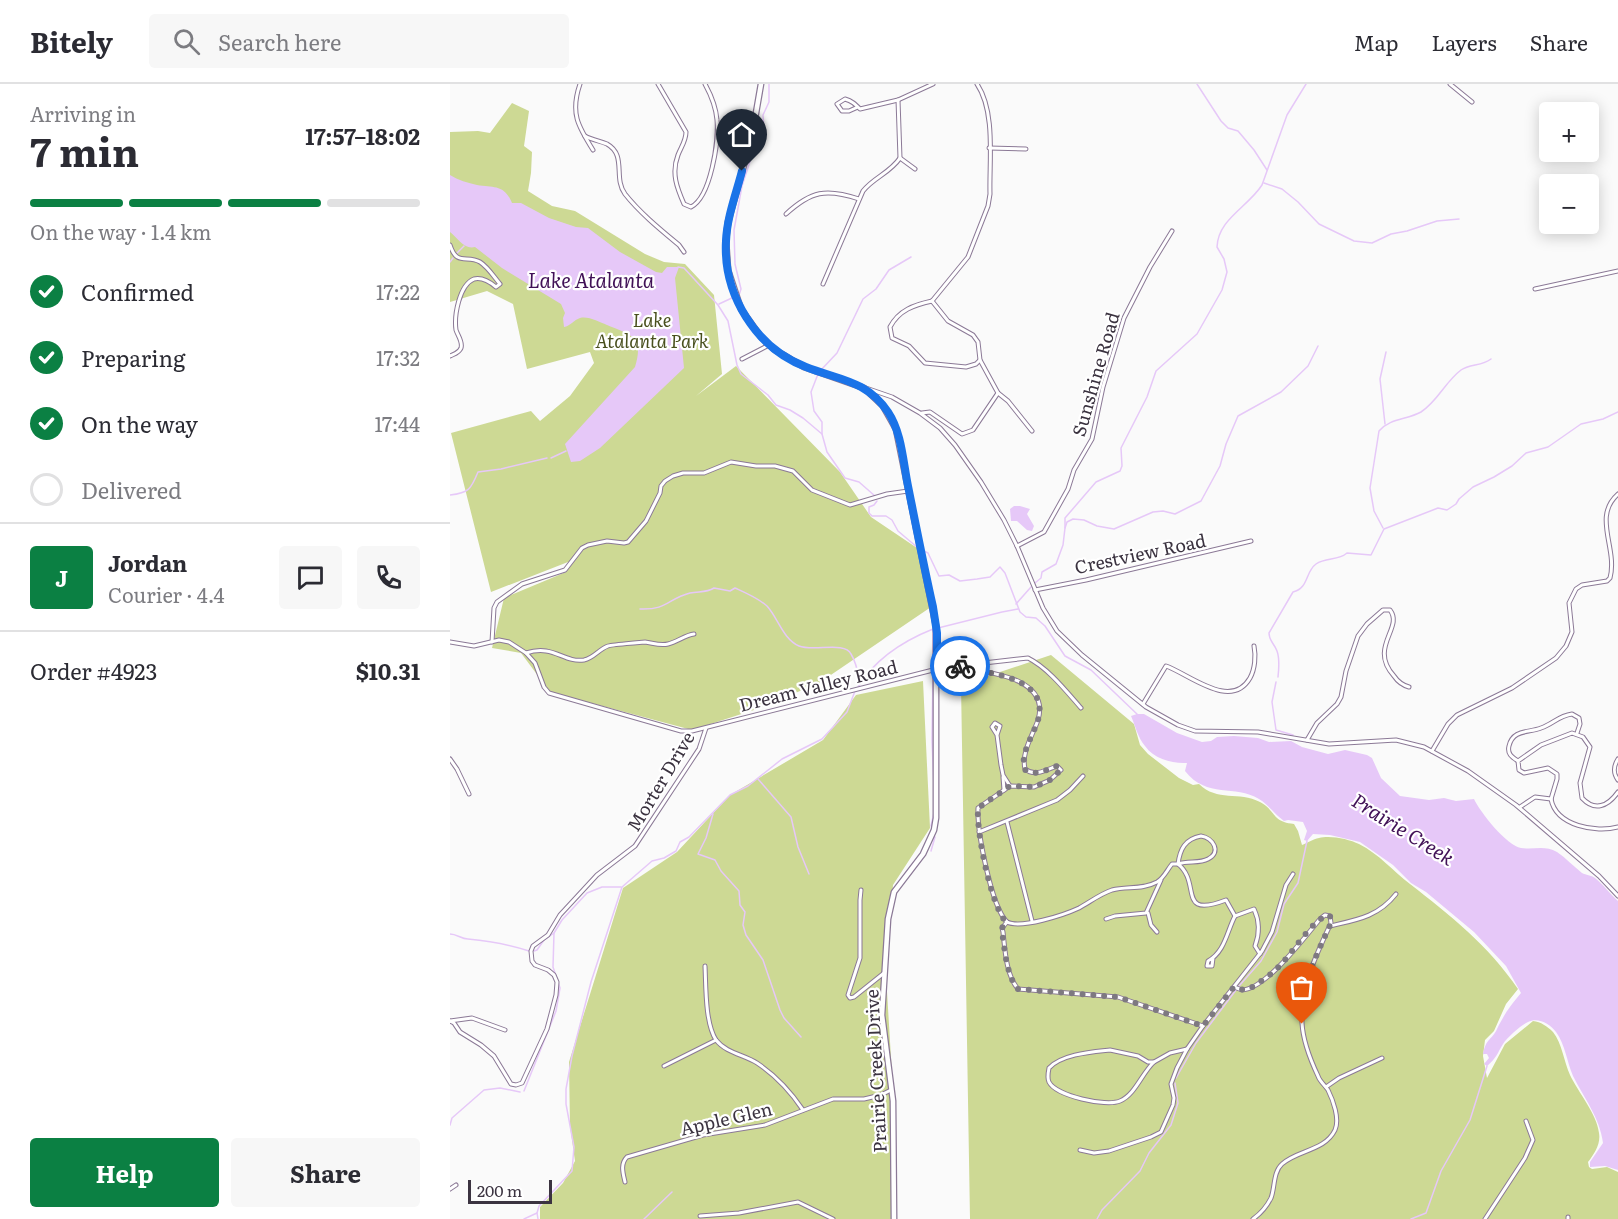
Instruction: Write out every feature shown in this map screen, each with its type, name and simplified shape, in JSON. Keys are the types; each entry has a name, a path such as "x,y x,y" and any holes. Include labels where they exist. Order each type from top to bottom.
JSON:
{"main road":[{"path":"761,84 752,135 728,222 726,253 728,270 741,309 750,324 769,345 804,367 864,388 890,415 900,445 935,619 937,675"},
{"name":"Prairie Creek Drive","path":"894,1219 893,1119 883,1032 888,919 894,892 923,854 935,824 937,675"}],"street":[{"path":"580,84 576,97 580,131 593,150"},
{"path":"658,84 686,132 686,139 675,166 675,178 684,204 691,207 703,195 716,152 718,121 716,109 705,84"},
{"path":"858,107 842,111 837,104 845,99 853,102 858,107 860,109 898,100 933,84"},
{"path":"977,84 985,99 989,115 990,195 988,206 972,249 962,267 932,301 918,304 900,313 890,327 892,338 909,346 925,363 966,367 980,360"},
{"path":"1450,84 1472,102"},
{"path":"823,284 859,199 870,182 892,170 900,158 898,100"},
{"path":"585,136 607,144 615,152 620,162 619,179 625,194 684,252"},
{"path":"989,148 1026,149"},
{"path":"900,158 915,169"},
{"path":"786,214 801,200 819,193 843,194 859,199"},
{"name":"Sunshine Road","path":"1017,546 1044,532 1068,489 1074,470 1092,439 1103,387 1120,328 1150,267 1172,231"},
{"path":"450,245 454,255 460,259 474,259 482,263 500,284 496,286 481,279 474,279 469,283 458,303 456,312 456,330 462,344 461,348 450,356"},
{"path":"1535,289 1618,271"},
{"path":"932,301 948,321 973,335 978,342 980,360 998,393 1008,401 1032,431"},
{"path":"742,359 769,345"},
{"path":"864,388 892,397 921,413 940,428 981,482 1017,546 1050,620 1064,640 1143,704 1178,725 1196,731 1258,732 1329,744 1396,740 1410,742 1468,771 1520,807 1599,876 1618,896"},
{"path":"921,413 930,412 962,434 967,433 973,429 998,393"},
{"path":"492,642 494,608 497,602 522,584 566,570 582,548 588,545 607,541 628,542 646,521 660,493 661,486 673,476 683,473 704,473 731,462 775,466 793,471 812,490 850,505 909,490"},
{"path":"1432,751 1448,724 1457,715 1512,688 1562,653 1572,632 1569,603 1576,589 1582,585 1610,578 1612,549 1604,523 1610,502 1618,494"},
{"name":"Crestview Road","path":"1035,590 1251,541"},
{"path":"1306,740 1317,723 1337,704 1358,636 1367,624 1383,610 1390,610 1394,619 1384,647 1385,664 1398,682 1409,687"},
{"path":"450,642 474,646 492,642 509,642 526,653 536,650 551,651 572,659 582,660 591,658 607,646 614,644 644,642 669,644 694,634"},
{"path":"1143,704 1166,666 1215,690 1230,692 1244,685 1250,678 1255,658 1254,646"},
{"name":"Dream Valley Road","path":"526,653 535,663 544,687 549,693 681,731 706,728 937,668 956,665 964,669"},
{"path":"937,675 958,672 975,664 1028,658 1049,674 1082,708"},
{"path":"964,669 1010,678 1030,689 1037,698 1040,708 1025,753 1024,769 1030,773 1039,773 1057,766 1061,770 1050,780 1034,787 1010,786 978,808 979,832 985,864 999,910 1006,922 1015,925 1076,909 1113,890 1142,887 1162,879"},
{"path":"1577,733 1579,718 1572,714 1562,716 1542,728 1519,732 1512,738 1510,755 1518,761 1519,770 1524,773 1548,768 1557,774 1551,804 1566,819 1586,828 1604,830 1618,826"},
{"name":"Morter Drive","path":"450,1021 460,1032 488,1050 499,1062 511,1084 520,1085 547,1029 556,995 557,982 554,975 535,965 531,956 533,946 548,934 560,915 597,875 635,846 699,749 706,728"},
{"path":"1518,761 1541,745 1562,736 1577,733"},
{"path":"1577,733 1588,742 1590,747 1580,783 1582,798 1593,806 1600,806 1606,805 1618,792"},
{"path":"997,735 1004,790"},
{"path":"450,759 469,794"},
{"path":"1618,759 1614,773 1618,780"},
{"path":"1003,775 1010,786"},
{"path":"979,832 1057,801 1083,776"},
{"path":"1520,807 1535,797 1551,799"},
{"path":"1007,822 1032,921"},
{"path":"1157,932 1151,925 1148,911 1162,879 1172,864 1179,864 1188,861 1207,860 1216,849 1215,844 1207,837 1195,837 1189,840 1181,849 1179,864"},
{"path":"1179,864 1184,868 1195,902 1200,906 1226,900 1235,916"},
{"path":"1080,1150 1094,1153 1109,1151 1161,1132 1173,1105 1171,1084 1187,1049 1260,954 1272,932 1286,885 1293,874"},
{"path":"861,890 861,950 857,971 848,995 851,998 884,973"},
{"path":"1330,926 1369,916 1386,905 1396,894"},
{"path":"1213,958 1226,939 1235,916 1254,909 1259,927 1255,945 1260,954"},
{"path":"1106,919 1115,916 1140,915 1148,911"},
{"path":"1234,987 1248,990 1277,969 1326,915 1332,919 1306,985 1302,1015 1305,1044 1321,1082 1326,1087 1336,1115 1336,1126 1334,1132 1322,1144 1283,1163 1277,1172 1271,1198 1266,1207 1253,1219"},
{"path":"1006,922 1002,932 1008,966 1013,983 1018,989 1118,997 1203,1026"},
{"path":"705,966 706,999 717,1040 727,1049 756,1062 775,1076 803,1110"},
{"path":"450,1021 472,1018 505,1030"},
{"path":"664,1066 717,1040"},
{"path":"1154,1062 1148,1062 1126,1053 1101,1051 1053,1064 1049,1068 1048,1076 1054,1088 1089,1101 1111,1104 1126,1097 1154,1062 1170,1053 1187,1049"},
{"path":"1326,1087 1339,1078 1382,1058"},
{"name":"Apple Glen","path":"625,1182 622,1167 627,1157 703,1135 765,1125 833,1099 864,1099 891,1090"},
{"path":"1485,1219 1526,1158 1533,1140 1526,1121"},
{"path":"450,1189 456,1185"},
{"path":"700,1216 739,1213 798,1202 833,1219"}],"green space":[{"name":"Lake Atalanta Park","path":"512,103 529,111 524,146 532,152 528,191 552,206 575,211 645,254 664,262 685,264 714,295 722,374 696,396 736,366 840,472 871,517 917,548 931,607 819,683 757,709 692,730 550,692 521,653 492,648 504,598 566,572 568,562 491,592 451,433 531,411 540,421 570,396 594,363 590,352 527,369 513,304 487,291 450,302 450,132 490,133"},
{"path":"1051,655 1134,724 1140,745 1179,778 1193,785 1199,784 1213,793 1244,797 1260,802 1281,821 1294,824 1302,845 1328,837 1359,844 1379,858 1482,945 1518,989 1506,1004 1494,1031 1485,1040 1483,1056 1487,1078 1505,1044 1533,1021 1539,1022 1553,1032 1559,1042 1570,1075 1598,1126 1599,1141 1588,1162 1589,1167 1592,1169 1607,1167 1618,1172 1618,1219 970,1219 961,685"},
{"path":"923,681 930,828 893,885 886,975 893,1091 892,1219 540,1219 540,1207 563,1183 575,1161 570,1126 569,1062 623,888 677,852 730,795 823,740 856,695"}],"water":[{"name":"Lake Atalanta","path":"450,175 477,185 498,188 506,193 512,203 521,203 549,218 576,227 588,228 620,252 656,272 662,273 667,267 679,267 675,278 684,368 600,448 580,461 571,462 565,444 635,367 637,343 629,335 590,319 580,318 564,327 565,313 561,304 502,268 475,247 468,247 461,243 450,232"},
{"path":"1020,506 1030,509 1027,514 1034,526 1032,531 1027,530 1017,521 1011,521 1010,509"},
{"path":"1144,714 1177,733 1202,742 1211,741 1217,737 1234,736 1258,738 1269,742 1291,741 1302,747 1328,754 1345,750 1367,755 1372,758 1381,778 1400,796 1429,800 1474,799 1494,828 1515,846 1553,850 1582,873 1601,883 1618,901 1618,1170 1605,1166 1590,1167 1590,1162 1603,1143 1601,1134 1595,1117 1573,1076 1562,1042 1550,1026 1540,1021 1528,1022 1508,1038 1487,1066 1484,1064 1489,1058 1487,1054 1483,1054 1486,1045 1521,993 1506,966 1474,932 1426,892 1411,883 1393,865 1360,842 1330,835 1313,834 1307,841 1304,840 1307,831 1303,822 1284,821 1262,801 1250,795 1202,785 1185,771 1187,763 1176,763 1153,754 1143,743 1131,716"}],"waterway":[{"path":"739,295 741,289 735,264 734,230 742,186 755,146 764,129 763,115 769,102 769,84"},
{"path":"1197,84 1221,121 1228,128 1238,131 1267,170"},
{"path":"1065,528 1065,518 1096,482 1120,471 1121,448 1147,397 1156,371 1197,334 1222,290 1227,272 1224,259 1217,247 1222,229 1262,185 1287,115 1306,84"},
{"path":"1264,183 1282,189 1319,224 1354,241 1372,243 1391,234 1437,221 1459,219"},
{"path":"457,253 464,246"},
{"path":"821,370 837,353 863,299 876,289 889,270 911,257"},
{"path":"450,262 453,258"},
{"name":"Prairie Creek","path":"678,267 684,268 718,305 728,321 741,374 768,395 776,405 803,418 822,434 827,452 845,478 859,482 875,496"},
{"path":"719,304 734,297"},
{"path":"1035,583 1041,578 1042,572 1056,564 1063,545 1067,522 1073,519 1114,529 1153,512 1163,511 1175,514 1201,501 1220,466 1226,444 1238,416 1281,392 1308,366 1318,346"},
{"path":"1385,424 1380,379 1386,352"},
{"path":"1383,528 1374,511 1370,488 1379,431 1393,421 1416,415 1427,408 1461,370 1491,359"},
{"path":"818,374 811,392 814,411 822,422 822,434"},
{"path":"1278,677 1278,654 1269,633 1293,592 1302,587 1316,564 1347,553 1371,555 1384,529 1438,508 1447,510 1473,487 1512,466 1526,453 1548,447 1581,424 1603,419 1618,412"},
{"path":"551,458 566,451"},
{"path":"450,495 468,489 478,472 547,458"},
{"name":"Prairie Creek","path":"877,501 869,507 869,513 872,516 886,516 892,520 898,531 918,548"},
{"name":"Prairie Creek","path":"924,551 928,553 939,576 949,575 960,581 990,577 1000,567 1005,573 1020,612 1026,617 1036,618 1045,626 1065,656 1091,670 1138,715"},
{"path":"1016,604 1031,587"},
{"path":"640,609 656,608 690,593 714,588 730,591 735,588 767,606 793,643 805,648 836,647 848,650 857,667 860,681"},
{"path":"938,628 1018,609"},
{"path":"858,687 873,668 891,652 933,629 933,667"},
{"path":"933,672 934,787"},
{"path":"1276,682 1272,702 1276,730 1293,735"},
{"path":"538,1219 539,1206 572,1171 574,1147 566,1104 566,1089 591,982 622,887 652,861 664,858 676,851 680,842 689,837 730,795 748,786 782,759 822,739 847,712 855,691"},
{"path":"758,779 791,817 798,847 809,874"},
{"path":"931,826 934,813"},
{"path":"713,814 706,838 698,854 715,860 721,871 739,891 740,905 745,912 743,925 746,935 763,960 784,1018 801,1037"},
{"path":"931,851 935,837"},
{"path":"1239,986 1261,961 1277,932 1284,904 1298,883 1307,841"},
{"path":"534,951 554,933 562,920 587,893 602,887 621,887"},
{"path":"524,1091 556,1011 560,988 553,967 554,933"},
{"path":"450,934 529,951"},
{"path":"1176,1078 1196,1043 1236,990"},
{"path":"1411,1219 1426,1213 1441,1171 1470,1120 1487,1066"},
{"path":"1097,1219 1102,1210 1140,1171 1149,1153 1171,1125 1178,1103 1175,1083"},
{"path":"450,1125 452,1118 484,1090 500,1088 520,1092"},
{"path":"644,1219 672,1192"},
{"path":"524,1219 537,1213"}],"way so far":[{"path":"960,666 964,669 1010,678 1030,689 1037,698 1040,708 1025,753 1024,769 1030,773 1039,773 1057,766 1061,770 1058,775 1034,787 1010,786 978,808 982,853 999,910 1006,922 1002,932 1008,966 1013,983 1018,989 1118,997 1203,1026 1234,987 1248,990 1254,987 1277,969 1320,920 1329,915 1332,919 1331,923 1303,995 1302,1024"}],"route":[{"path":"742,171 732,204 726,241 728,270 741,309 750,324 775,350 804,367 864,388 890,415 900,445 933,607 937,633 937,667 960,666"}]}
